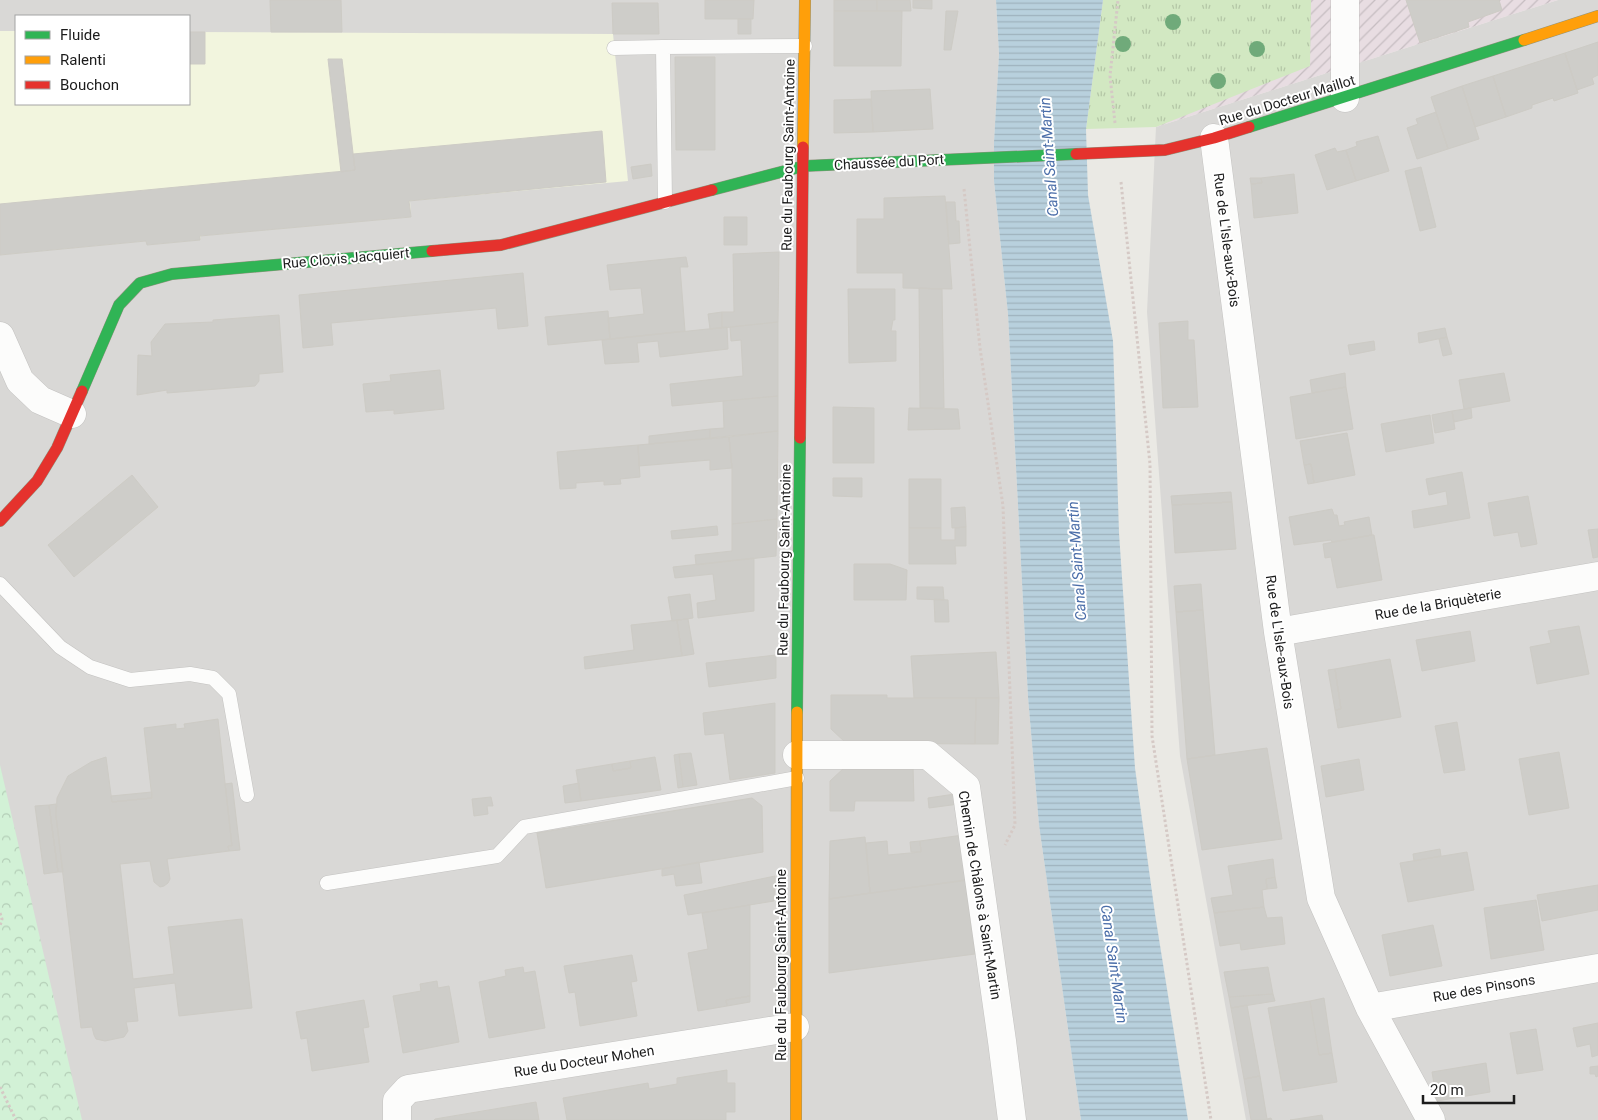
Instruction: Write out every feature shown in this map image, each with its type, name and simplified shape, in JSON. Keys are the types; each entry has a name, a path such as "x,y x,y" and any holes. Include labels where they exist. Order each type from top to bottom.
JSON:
{"street":[{"name":"Rue du Faubourg Saint-Antoine","path":"796,1120 797,767 805,0"},
{"path":"1345,0 1345,98"},
{"name":"Rue du Docteur Maillot","path":"974,158 1165,150 1214,138 1345,98 1598,16"},
{"name":"Rue de L'Isle-aux-Bois","path":"1214,138 1278,632 1321,898 1370,1008 1431,1120"},
{"name":"Chaussée du Port","path":"804,166 974,158"},
{"name":"Rue Clovis Jacquiert","path":"0,521 37,481 57,448 119,305 140,283 172,274 501,245 804,166"},
{"path":"0,336 20,381 40,400 72,414"},
{"name":"Rue de la Briquèterie","path":"1278,632 1598,576"},
{"name":"Chemin de Châlons à Saint-Martin","path":"797,767 928,755 966,787 1012,1120"},
{"name":"Rue des Pinsons","path":"1370,1008 1598,968"},
{"name":"Rue du Docteur Mohen","path":"397,1120 397,1101 408,1089 795,1027"}],"lane":[{"path":"614,48 805,46"},
{"path":"663,48 665,202"},
{"path":"0,584 60,648 90,667 130,680 190,674 213,678 229,694 247,795"},
{"path":"327,884 497,856 524,826 797,767"}],"path":[{"path":"1118,0 1110,76 1150,464 1152,736 1211,1120"},
{"path":"961,158 980,348 1003,506 1015,826 1006,844 977,866"},
{"path":"0,913 2,919 0,926"},
{"path":"0,1087 16,1120"}],"shaded area":[{"path":"0,0 996,0 999,54 994,142 994,181 1008,314 1028,697 1039,825 1081,1120 0,1120"},
{"path":"1160,0 1558,0 1156,127 1161,47"},
{"path":"1558,0 1598,0 1598,1120 1246,1120 1180,756 1147,312 1156,127"},
{"path":"0,31 15,31 15,105 190,105 190,32 613,34 628,181 410,201 411,217 201,236 200,240 147,245 146,241 0,255"}],"green space":[{"path":"1103,0 1311,0 1310,66 1156,127 1086,129"},
{"path":"0,765 82,1120 0,1120"}],"water":[{"name":"Canal Saint-Martin","path":"996,0 1103,0 1086,129 1088,195 1113,341 1119,533 1135,768 1155,914 1188,1120 1081,1120 1039,825 1028,697 1008,314 994,181 994,142 999,54"}],"building":[{"path":"270,0 341,0 342,32 271,32"},
{"path":"705,0 754,0 753,19 705,19"},
{"path":"834,0 877,0 877,11 834,11"},
{"path":"877,0 910,0 911,11 877,11"},
{"path":"913,0 932,0 932,9 913,8"},
{"path":"1406,0 1499,0 1502,10 1468,22 1469,27 1420,43"},
{"path":"612,3 658,3 659,34 613,34"},
{"path":"834,11 902,11 901,66 834,66"},
{"path":"946,11 958,11 951,50 944,50"},
{"path":"738,19 751,19 751,34 738,34"},
{"path":"190,32 205,32 205,64 190,64"},
{"path":"1598,42 1598,75 1592,78 1594,84 1577,90 1565,53"},
{"path":"1565,53 1578,93 1554,101 1553,98 1532,105 1532,108 1506,117 1493,76"},
{"path":"675,57 715,57 715,150 676,150"},
{"path":"328,59 342,59 355,170 341,172"},
{"path":"1493,76 1506,117 1475,127 1462,86"},
{"path":"1462,86 1479,139 1448,149 1431,97"},
{"path":"930,89 933,129 873,132 871,91"},
{"path":"871,99 873,132 834,133 834,100"},
{"path":"1436,112 1448,149 1417,159 1407,128 1418,124 1416,119"},
{"path":"602,131 606,182 409,201 411,217 200,236 200,240 147,245 146,241 0,255 0,204 355,170 353,154"},
{"path":"1378,136 1389,171 1356,181 1346,150 1357,146 1356,142"},
{"path":"1335,148 1337,152 1346,150 1356,181 1327,190 1315,155"},
{"path":"651,164 652,176 633,179 631,167"},
{"path":"1421,167 1436,227 1420,231 1405,171"},
{"path":"1294,174 1298,213 1254,218 1251,184 1262,183 1261,178"},
{"path":"1250,178 1261,178 1262,183 1251,184"},
{"path":"945,196 952,289 903,288 903,273 857,273 857,219 884,219 884,198"},
{"path":"946,202 955,202 956,221 959,221 960,243 949,244"},
{"path":"724,217 747,217 747,245 724,245"},
{"path":"779,252 778,322 722,328 722,312 734,312 733,254"},
{"path":"686,257 688,267 680,267 685,331 610,339 608,318 644,314 641,288 610,290 607,265"},
{"path":"523,273 528,326 498,329 496,308 331,323 333,345 303,348 299,295"},
{"path":"919,288 942,289 944,408 920,408"},
{"path":"848,289 895,289 895,320 893,320 891,331 896,331 896,361 849,363"},
{"path":"608,311 610,339 548,345 545,317"},
{"path":"722,312 722,328 710,329 708,314"},
{"path":"279,315 283,372 259,374 259,381 255,386 167,393 167,390 137,395 138,355 152,356 151,342 165,324 213,322 213,320"},
{"path":"1188,321 1188,340 1194,340 1198,407 1163,408 1159,323"},
{"path":"778,322 778,396 672,406 670,384 743,376 741,340 731,341 730,327"},
{"path":"727,327 728,349 660,357 658,341 637,343 639,362 605,364 602,340"},
{"path":"1445,328 1447,337 1419,343 1418,333"},
{"path":"1447,337 1452,354 1443,356 1439,339"},
{"path":"1374,341 1375,350 1350,355 1348,345"},
{"path":"440,370 444,409 394,414 394,410 366,412 363,384 391,381 390,375"},
{"path":"1345,373 1346,387 1312,393 1310,380"},
{"path":"1504,373 1510,401 1464,409 1459,380"},
{"path":"1346,387 1353,429 1296,439 1290,397"},
{"path":"778,396 778,431 710,438 710,429 724,428 723,401"},
{"path":"833,407 874,408 874,463 833,463"},
{"path":"909,408 958,409 960,429 908,430"},
{"path":"1471,408 1472,418 1454,422 1452,411"},
{"path":"1452,411 1455,429 1435,433 1432,415"},
{"path":"1430,415 1434,443 1386,452 1381,424"},
{"path":"710,429 710,438 649,444 649,436"},
{"path":"778,431 777,519 732,524 732,468 729,437"},
{"path":"1347,433 1355,475 1314,483 1311,464 1304,465 1300,441"},
{"path":"729,437 732,468 710,470 710,460 639,466 638,445"},
{"path":"638,445 640,477 620,479 621,484 604,485 604,481 576,483 576,488 560,489 557,452"},
{"path":"1311,464 1314,483 1308,484 1304,465"},
{"path":"1462,472 1470,518 1414,528 1412,511 1448,505 1446,491 1429,495 1426,479"},
{"path":"132,475 158,507 74,577 48,545"},
{"path":"833,478 862,478 862,497 833,496"},
{"path":"909,479 941,479 941,528 909,528"},
{"path":"1231,492 1232,502 1172,505 1171,496"},
{"path":"1528,496 1537,544 1521,547 1518,532 1494,536 1488,503"},
{"path":"1232,502 1236,549 1175,553 1172,505"},
{"path":"965,507 966,527 952,528 951,508"},
{"path":"1332,509 1334,515 1337,515 1339,526 1345,525 1344,522 1369,517 1372,535 1332,542 1331,540 1294,545 1289,517"},
{"path":"777,519 776,556 696,565 695,555 732,551 732,524"},
{"path":"717,526 718,535 672,539 671,531"},
{"path":"966,527 966,546 955,546 956,564 909,564 909,528 941,528 941,540 955,540 955,528"},
{"path":"1598,529 1598,557 1593,558 1588,530"},
{"path":"1374,535 1382,580 1337,588 1331,557 1325,558 1323,544"},
{"path":"754,558 754,611 698,618 697,603 716,600 713,574 675,578 673,567"},
{"path":"854,564 890,564 907,570 906,600 854,600"},
{"path":"1201,584 1203,610 1176,612 1174,586"},
{"path":"917,587 943,587 944,600 917,599"},
{"path":"690,594 693,618 672,621 668,597"},
{"path":"934,599 948,600 949,622 935,622"},
{"path":"1203,610 1215,755 1187,759 1176,612"},
{"path":"688,619 694,654 682,656 677,620"},
{"path":"677,620 682,656 585,669 584,657 634,650 631,625"},
{"path":"1579,626 1589,674 1537,684 1530,647 1551,643 1548,631"},
{"path":"1470,631 1475,661 1422,671 1416,640"},
{"path":"996,652 999,698 914,698 911,656"},
{"path":"776,655 776,678 709,687 706,663"},
{"path":"1390,659 1401,717 1338,728 1335,710 1341,709 1335,669"},
{"path":"1335,669 1341,709 1335,710 1328,670"},
{"path":"831,695 887,695 887,698 976,698 975,744 846,743 831,729"},
{"path":"976,698 999,698 998,744 975,744"},
{"path":"775,703 775,773 730,780 724,733 705,735 703,713"},
{"path":"218,719 232,846 228,846 229,851 167,859 170,879 168,883 160,887 154,882 150,861 120,864 133,979 174,974 168,927 242,919 252,1008 179,1016 175,983 134,988 138,1021 126,1022 128,1031 124,1037 105,1041 96,1039 92,1027 81,1028 56,816 57,798 68,776 91,762 106,757 112,802 152,798 144,728 176,724 176,729 185,728 184,724"},
{"path":"1457,722 1465,770 1444,773 1435,726"},
{"path":"1267,748 1282,839 1202,850 1187,759"},
{"path":"1559,752 1569,808 1529,815 1519,759"},
{"path":"691,753 697,785 683,787 679,754"},
{"path":"679,754 683,787 678,788 674,755"},
{"path":"655,757 661,790 581,801 576,770 612,764 613,771 631,768 630,761"},
{"path":"1359,759 1364,790 1326,797 1321,766"},
{"path":"630,761 631,768 613,771 612,764"},
{"path":"913,766 914,801 855,801 854,811 830,811 830,781 845,767"},
{"path":"232,783 240,850 229,851 228,846 232,846 225,784"},
{"path":"579,783 581,801 565,803 563,786"},
{"path":"152,792 152,798 112,802 111,796"},
{"path":"955,794 959,804 929,808 928,798"},
{"path":"491,797 493,806 487,806 488,814 474,816 472,799"},
{"path":"752,798 762,806 763,852 546,888 537,833"},
{"path":"56,804 63,872 58,872 49,805"},
{"path":"49,805 58,872 44,874 35,806"},
{"path":"963,835 969,880 870,893 866,843 887,841 888,855 921,852 920,841"},
{"path":"865,837 870,893 829,899 830,841"},
{"path":"920,841 921,852 911,852 910,842"},
{"path":"1440,849 1441,856 1414,861 1413,854"},
{"path":"1467,852 1474,890 1408,902 1400,863"},
{"path":"1273,859 1275,877 1266,879 1267,889 1262,890 1264,907 1214,913 1211,898 1233,895 1228,866"},
{"path":"699,862 702,883 676,886 674,874 662,876 662,869"},
{"path":"775,876 774,901 688,915 684,895"},
{"path":"1275,877 1277,888 1267,889 1266,879"},
{"path":"965,880 975,954 829,973 829,899"},
{"path":"1598,885 1598,910 1542,921 1537,895"},
{"path":"1536,900 1544,950 1491,959 1484,908"},
{"path":"750,905 750,996 726,1000 727,1006 698,1011 688,953 708,949 702,913"},
{"path":"1264,907 1267,918 1282,917 1285,944 1241,950 1240,943 1220,946 1214,913"},
{"path":"1433,925 1442,966 1390,976 1382,935"},
{"path":"632,955 637,981 631,982 637,1016 580,1026 575,992 569,993 564,966"},
{"path":"523,967 524,973 535,971 545,1028 489,1038 479,982 506,976 505,970"},
{"path":"1268,967 1273,994 1229,997 1224,972"},
{"path":"437,981 438,988 449,986 459,1042 403,1053 393,996 421,991 420,984"},
{"path":"1273,994 1275,1001 1231,1008 1229,997"},
{"path":"750,996 750,1002 727,1006 726,1000"},
{"path":"1324,998 1332,1053 1319,1055 1310,1001"},
{"path":"364,1000 369,1027 363,1028 369,1062 312,1071 307,1038 301,1039 296,1012"},
{"path":"1310,1001 1319,1055 1332,1053 1337,1082 1283,1091 1268,1008"},
{"path":"1247,1005 1260,1076 1244,1079 1231,1008"},
{"path":"1598,1023 1598,1055 1592,1057 1590,1044 1577,1047 1573,1028"},
{"path":"1536,1029 1543,1070 1517,1074 1510,1033"},
{"path":"1486,1063 1490,1092 1437,1101 1432,1072"},
{"path":"1598,1066 1598,1076 1590,1074 1590,1067"},
{"path":"727,1070 727,1083 735,1083 735,1112 726,1112 726,1120 567,1120 563,1098 648,1083 649,1089 677,1084 677,1078"},
{"path":"1260,1076 1267,1119 1271,1118 1272,1120 1251,1120 1244,1079"},
{"path":"536,1102 539,1120 434,1120 435,1119"},
{"path":"1322,1115 1323,1120 1290,1120"}],"traffic: fast":[{"path":"1249,127 1524,40"},
{"path":"712,190 804,166 1076,154"},
{"path":"82,391 119,305 140,283 172,274 432,251"},
{"path":"797,712 800,438"}],"traffic: slow":[{"path":"803,147 805,0"},
{"path":"1524,40 1598,16"},
{"path":"796,1120 797,712"}],"traffic: jam":[{"path":"1076,154 1165,150 1249,127"},
{"path":"800,438 803,147"},
{"path":"432,251 501,245 712,190"},
{"path":"0,521 37,481 57,448 82,391"}]}
